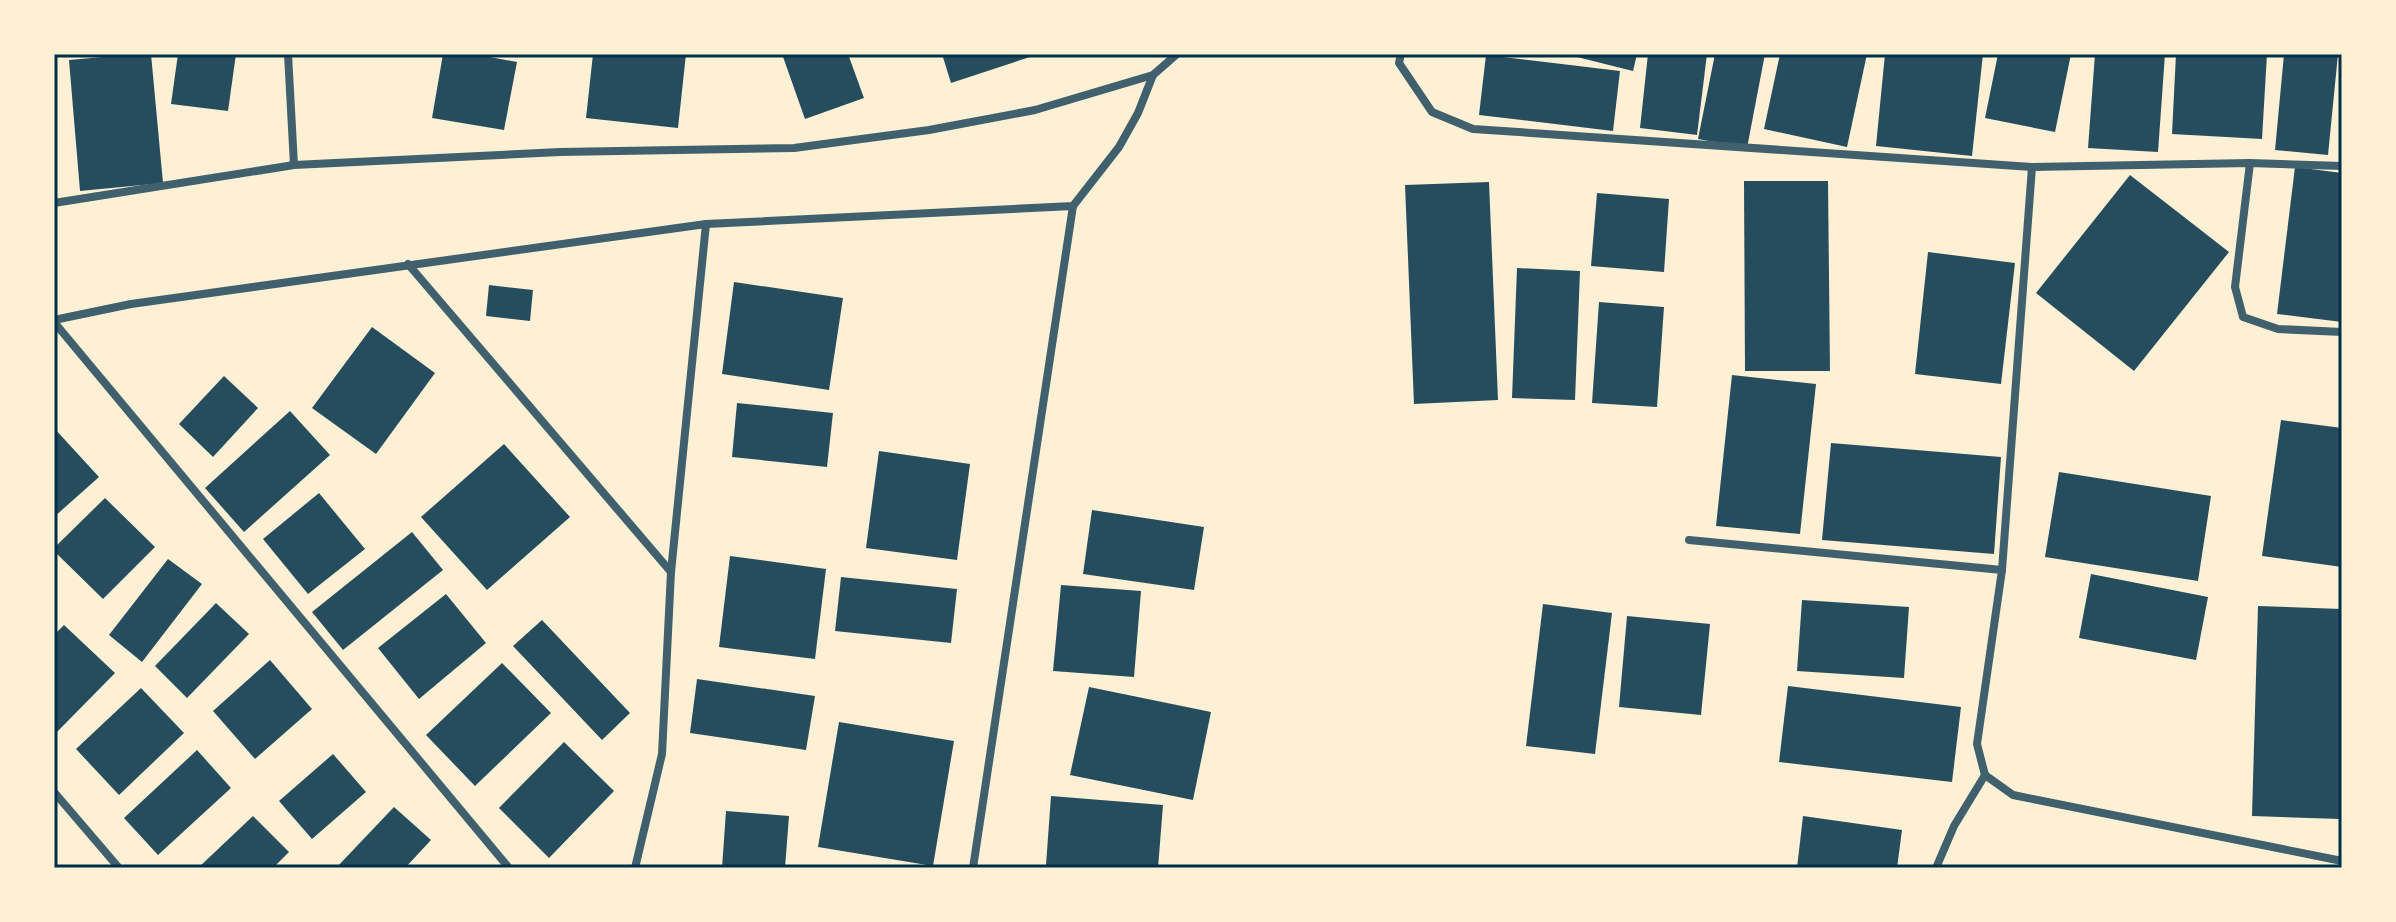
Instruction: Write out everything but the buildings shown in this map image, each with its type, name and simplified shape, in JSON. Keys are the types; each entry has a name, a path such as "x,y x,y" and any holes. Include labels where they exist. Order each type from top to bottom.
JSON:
{"street":[{"path":"288,54 294,165"},
{"path":"54,203 294,165 560,152 794,148 929,130 1035,110 1153,75 1177,54"},
{"path":"1401,54 1399,63 1432,112 1473,129 2032,167 2250,163 2342,166"},
{"path":"973,868 1073,206 1119,147 1138,113 1153,75"},
{"path":"2250,163 2235,287 2243,317 2278,329 2342,332"},
{"path":"2032,167 2002,570 1977,744 1985,775 2013,795 2340,861"},
{"path":"509,868 54,321 131,304 706,224 1073,206"},
{"path":"635,868 662,754 671,572 706,224"},
{"path":"408,264 671,572"},
{"path":"1689,540 2002,570"},
{"path":"1936,868 1954,826 1985,775"},
{"path":"54,792 119,868"}]}
